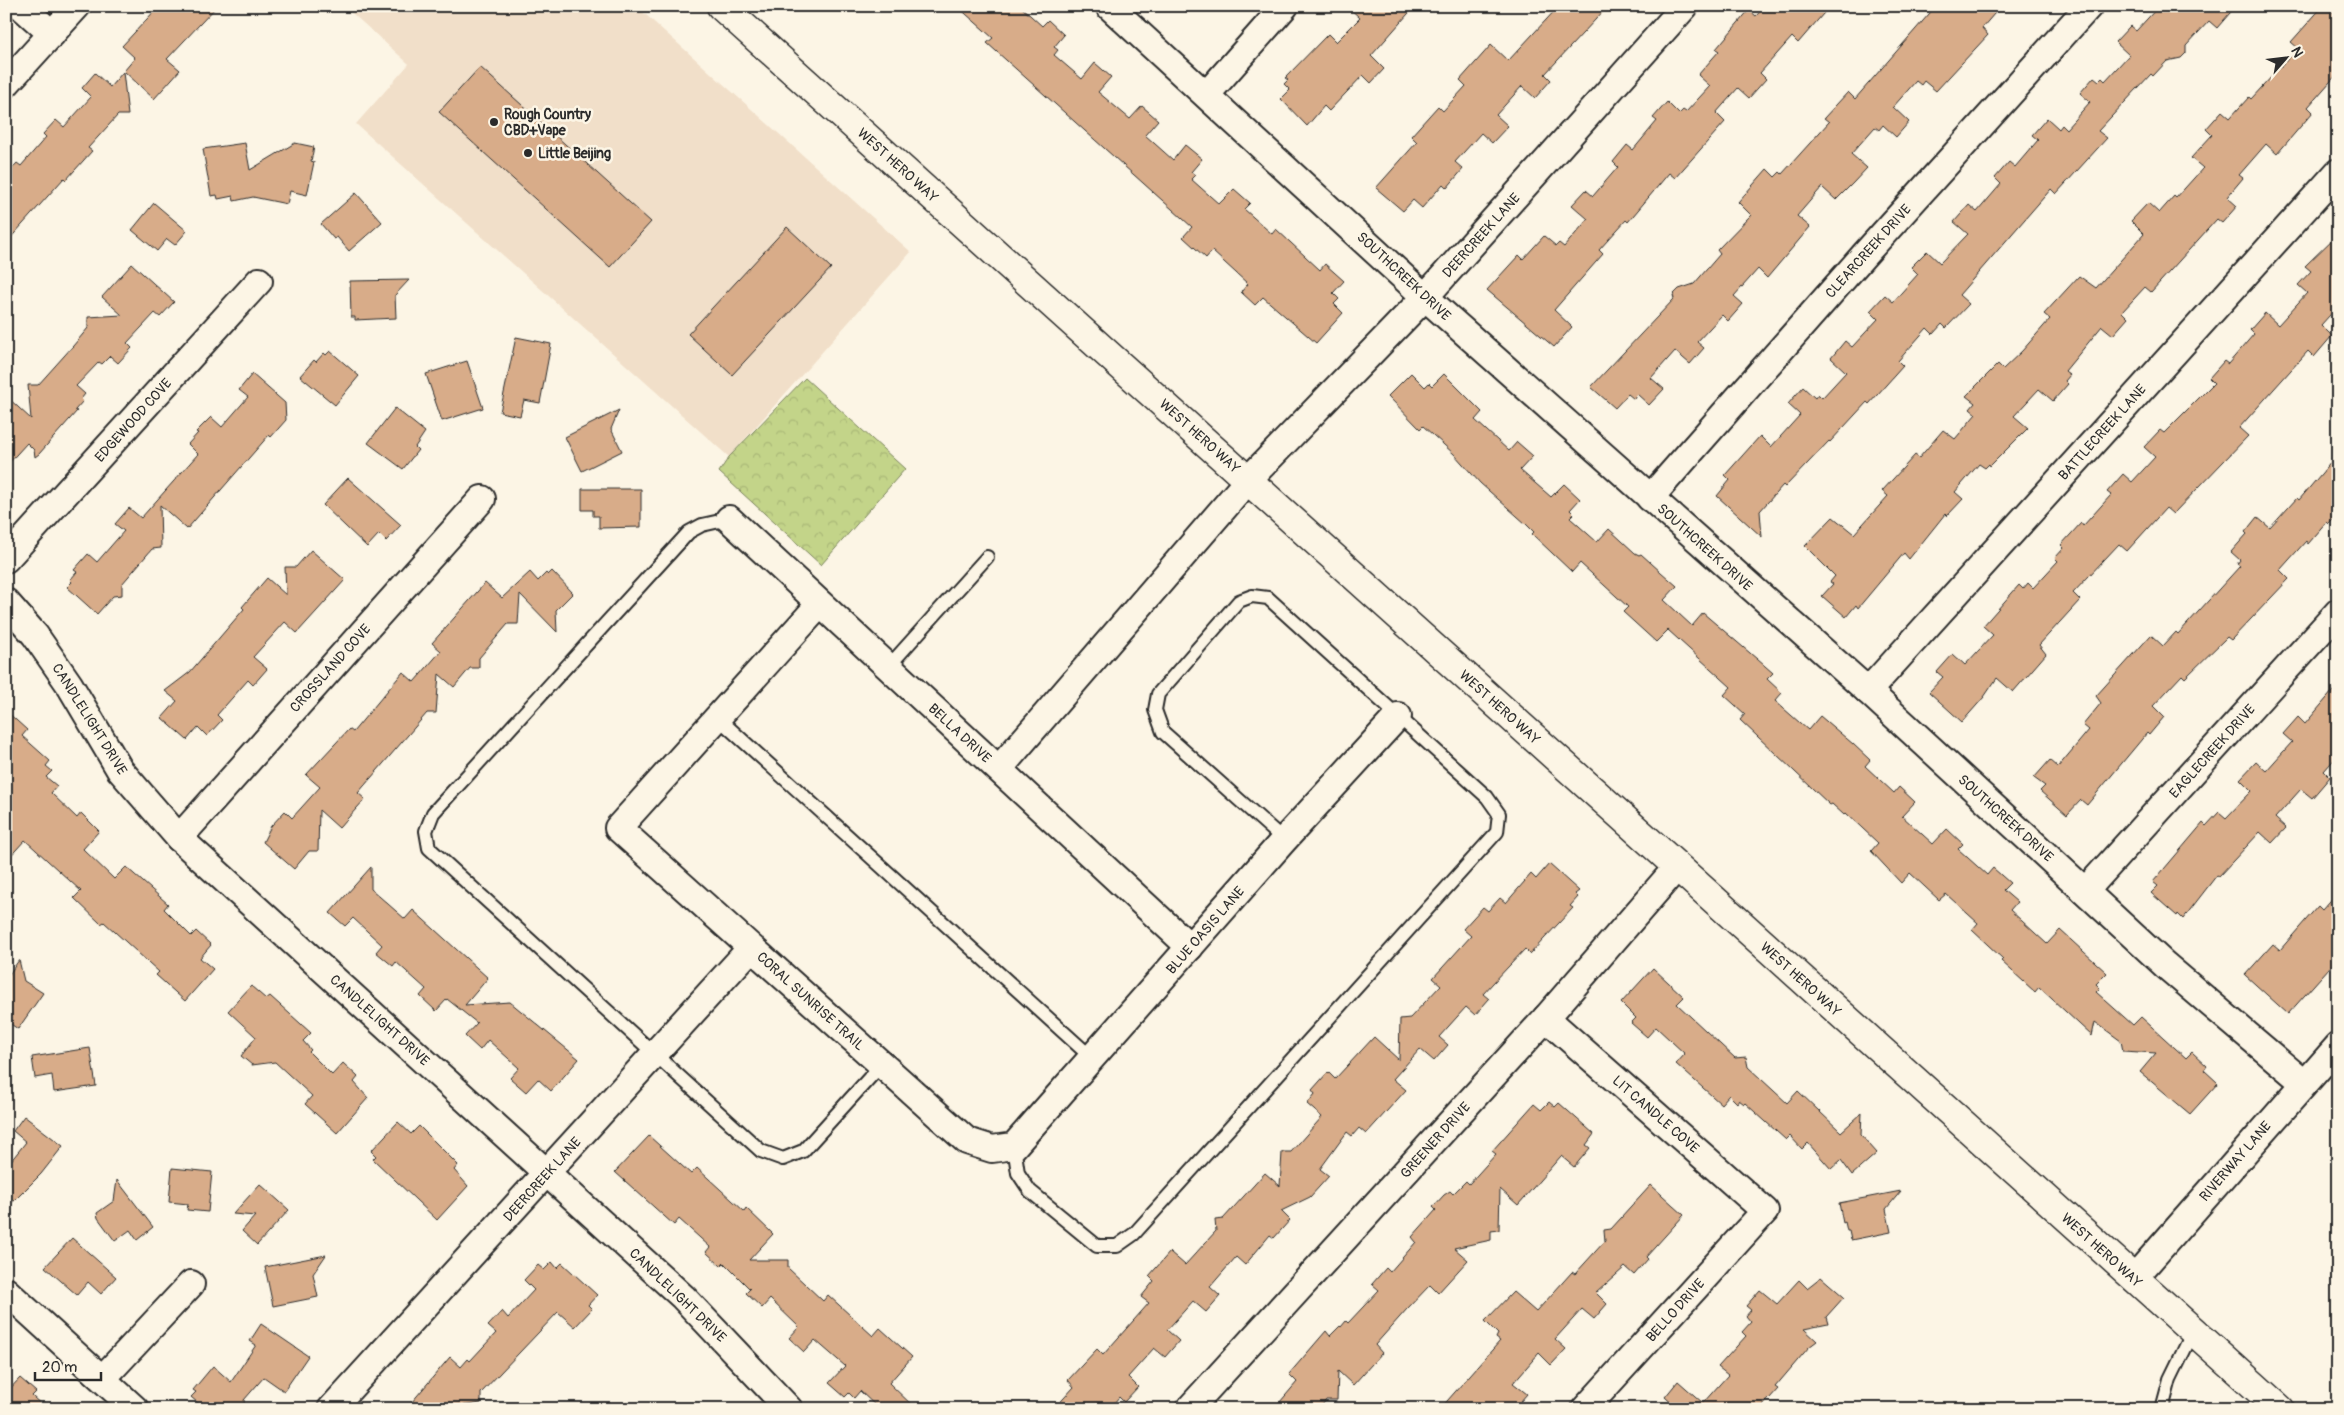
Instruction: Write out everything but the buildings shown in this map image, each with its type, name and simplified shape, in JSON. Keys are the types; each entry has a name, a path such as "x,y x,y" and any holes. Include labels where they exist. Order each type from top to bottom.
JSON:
{"main road":[{"name":"WEST HERO WAY","path":"721,6 1249,479 1677,868 2280,1409"}],"street":[{"path":"21,6 52,34"},
{"path":"6,84 77,6"},
{"name":"SOUTHCREEK DRIVE","path":"1109,6 1426,297 1868,691 2086,890 2165,965 2304,1083"},
{"path":"1207,94 1285,6"},
{"name":"DEERCREEK LANE","path":"999,769 1249,479 1426,297 1684,6"},
{"name":"CLEARCREEK DRIVE","path":"1650,498 1865,254 2089,6"},
{"name":"BATTLECREEK LANE","path":"1868,691 2338,172"},
{"name":"EDGEWOOD COVE","path":"6,559 259,281"},
{"name":"CROSSLAND COVE","path":"179,838 482,499"},
{"name":"BELLA DRIVE","path":"729,520 1190,947"},
{"name":"CANDLELIGHT DRIVE","path":"6,602 35,635 120,770 179,838 683,1297 789,1409"},
{"path":"718,718 820,604"},
{"name":"EAGLECREEK DRIVE","path":"2086,890 2338,612"},
{"name":"BLUE OASIS LANE","path":"1014,1146 1284,840 1398,716"},
{"name":"CORAL SUNRISE TRAIL","path":"718,718 618,828 967,1141 992,1149 1014,1146"},
{"name":"GREENER DRIVE","path":"1189,1409 1546,1018 1677,868"},
{"name":"DEERCREEK LANE","path":"331,1409 752,948"},
{"name":"LIT CANDLE COVE","path":"1546,1018 1765,1211"},
{"name":"RIVERWAY LANE","path":"2134,1278 2338,1046"},
{"name":"BELLO DRIVE","path":"1585,1409 1765,1211"},
{"path":"103,1378 191,1284"},
{"path":"6,1291 135,1409"}],"lane":[{"path":"729,520 702,524 689,532 433,813 426,831 429,848 761,1151 783,1159 803,1151 882,1064"},
{"path":"888,667 987,557"},
{"path":"1014,1146 1018,1173 1030,1191 1097,1246 1117,1246 1134,1234 1497,832 1499,814 1487,796 1268,598 1252,596 1239,601 1158,694 1155,710 1163,732 1284,840"},
{"path":"718,718 1092,1058"},
{"path":"2162,1409 2170,1379 2193,1332"}],"shaded area":[{"path":"344,6 636,6 911,252 729,457 356,124 409,64"}],"green space":[{"path":"805,378 905,469 821,565 719,472 729,457"}],"place":[{"name":"Rough Country CBD+Vape","path":"494,122"},
{"name":"Little Beijing","path":"528,153"}]}
